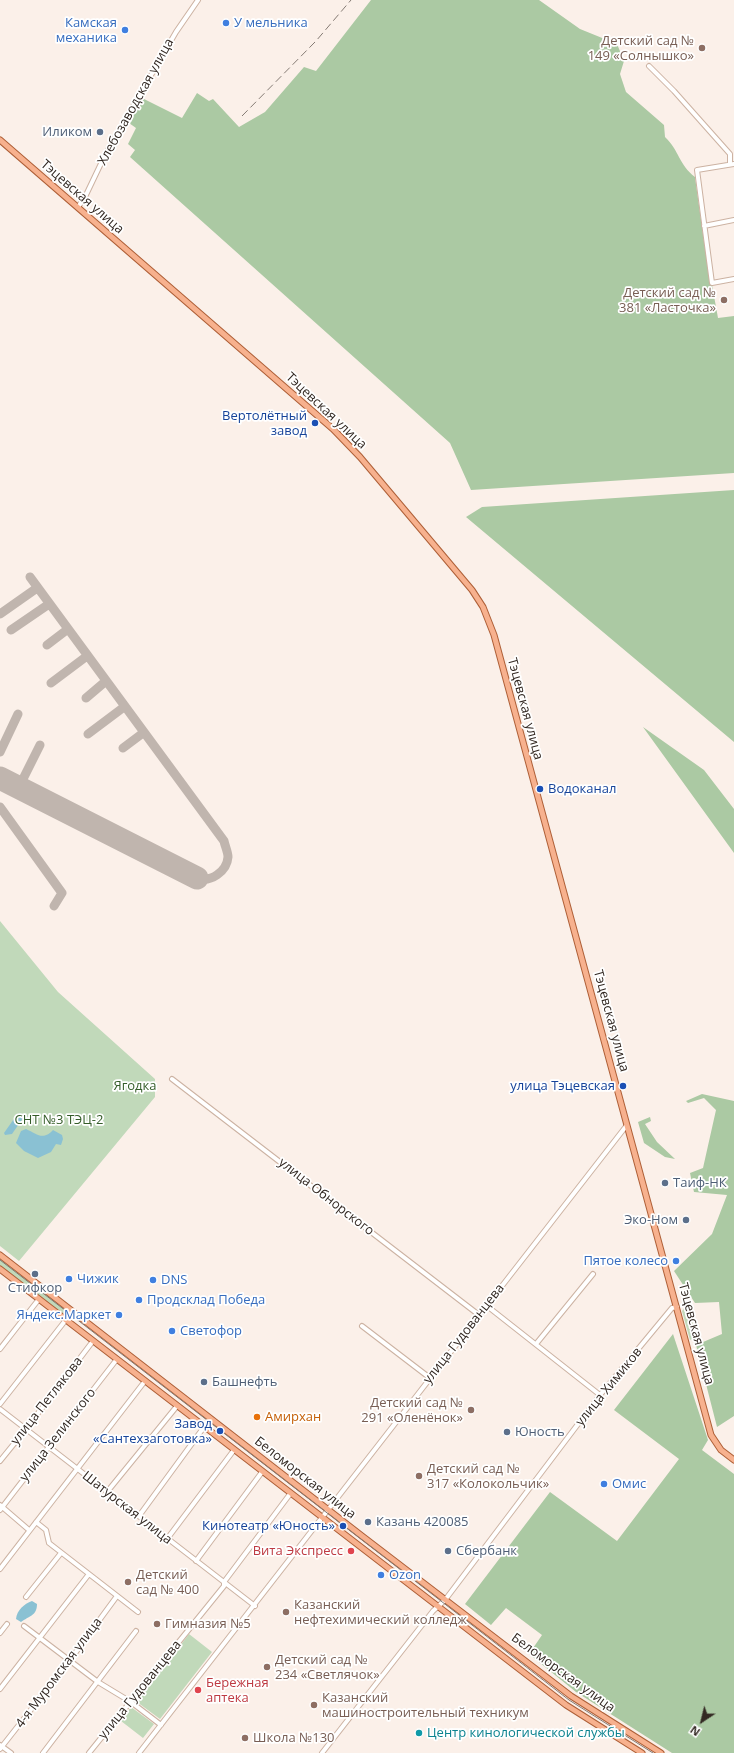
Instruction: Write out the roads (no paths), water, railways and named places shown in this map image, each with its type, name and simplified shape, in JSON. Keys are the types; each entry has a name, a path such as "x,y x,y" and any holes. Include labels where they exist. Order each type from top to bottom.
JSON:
{"main road":[{"name":"Тэцевская улица","path":"0,140 333,429 360,457 462,578 482,607 494,635 711,1435 721,1450 734,1460"},
{"name":"Беломорская улица","path":"0,1256 571,1696 661,1753"},
{"name":"Беломорская улица","path":"0,1268 290,1494 566,1705 642,1753"},
{"path":"196,1420 202,1412"},
{"path":"566,1705 571,1696"}],"street":[{"name":"Хлебозаводская улица","path":"78,207 85,197 106,153 172,38 198,0"},
{"path":"649,66 674,91 730,154 732,164 697,170 712,283 734,279"},
{"path":"704,226 734,220"},
{"name":"улица Обнорского","path":"172,1079 479,1315"},
{"name":"улица Гудованцева","path":"139,1753 628,1125"},
{"path":"536,1344 593,1274"},
{"path":"0,1349 39,1298"},
{"path":"487,1306 600,1395"},
{"name":"улица Химиков","path":"322,1753 437,1606 445,1600 600,1395 672,1308 677,1307"},
{"path":"0,1404 72,1312"},
{"path":"362,1326 430,1378"},
{"name":"улица Петлякова","path":"0,1461 93,1341"},
{"name":"улица Зелинского","path":"1,1508 50,1447 116,1359"},
{"path":"0,1569 145,1381"},
{"path":"107,1492 177,1406"},
{"name":"Шатурская улица","path":"0,1409 254,1606"},
{"path":"139,1516 204,1427"},
{"path":"167,1539 234,1450"},
{"path":"196,1561 262,1472"},
{"name":"улица Гудованцева","path":"89,1753 224,1586 224,1582 290,1494"},
{"path":"1,1508 29,1530"},
{"path":"36,1522 46,1530 50,1543 61,1553 138,1612"},
{"path":"26,1597 61,1553"},
{"path":"0,1689 89,1574"},
{"name":"4-я Муромская улица","path":"1,1747 70,1660 117,1596"},
{"path":"0,1633 7,1624"},
{"path":"24,1626 98,1682 131,1702 161,1725"},
{"path":"43,1753 136,1631"},
{"path":"1,1747 11,1753"}],"water":[{"path":"20,1113 23,1118 12,1134 5,1135 4,1133 16,1116"},
{"path":"26,1129 40,1136 46,1135 53,1130 62,1135 63,1139 61,1145 56,1144 51,1152 38,1158 24,1151 16,1143 21,1131"},
{"path":"32,1601 37,1604 36,1611 21,1622 16,1619 21,1608"}],"tram line":[{"path":"0,1260 569,1700 653,1753"}],"railway":[{"path":"242,116 316,41 351,0"}],"place":[{"name":"У мельника","path":"226,23"},
{"name":"Камская механика","path":"125,30"},
{"name":"Детский сад № 149 «Солнышко»","path":"702,48"},
{"name":"Иликом","path":"100,132"},
{"name":"Детский сад № 381 «Ласточка»","path":"724,300"},
{"name":"Вертолётный завод","path":"315,423"},
{"name":"Водоканал","path":"540,789"},
{"name":"улица Тэцевская","path":"623,1086"},
{"name":"Таиф-НК","path":"665,1183"},
{"name":"Эко-Ном","path":"686,1220"},
{"name":"Пятое колесо","path":"676,1261"},
{"name":"Стифкор","path":"35,1274"},
{"name":"Чижик","path":"69,1279"},
{"name":"DNS","path":"153,1280"},
{"name":"Продсклад Победа","path":"139,1300"},
{"name":"Яндекс.Маркет","path":"119,1315"},
{"name":"Светофор","path":"172,1331"},
{"name":"Башнефть","path":"204,1382"},
{"name":"Детский сад № 291 «Оленёнок»","path":"471,1410"},
{"name":"Амирхан","path":"257,1417"},
{"name":"Завод «Сантехзаготовка»","path":"220,1431"},
{"name":"Юность","path":"507,1432"},
{"name":"Детский сад № 317 «Колокольчик»","path":"419,1476"},
{"name":"Омис","path":"604,1484"},
{"name":"Казань 420085","path":"368,1522"},
{"name":"Кинотеатр «Юность»","path":"343,1526"},
{"name":"Вита Экспресс","path":"351,1551"},
{"name":"Сбербанк","path":"448,1551"},
{"name":"Ozon","path":"381,1575"},
{"name":"Детский сад № 400","path":"128,1582"},
{"name":"Казанский нефтехимический колледж","path":"286,1612"},
{"name":"Гимназия №5","path":"157,1624"},
{"name":"Детский сад № 234 «Светлячок»","path":"267,1667"},
{"name":"Бережная аптека","path":"198,1690"},
{"name":"Казанский машиностроительный техникум","path":"314,1705"},
{"name":"Центр кинологической службы","path":"419,1733"},
{"name":"Школа №130","path":"245,1738"}],"park label":[{"name":"Ягодка","path":"135,1086"},
{"name":"СНТ №3 ТЭЦ-2","path":"59,1120"}]}
